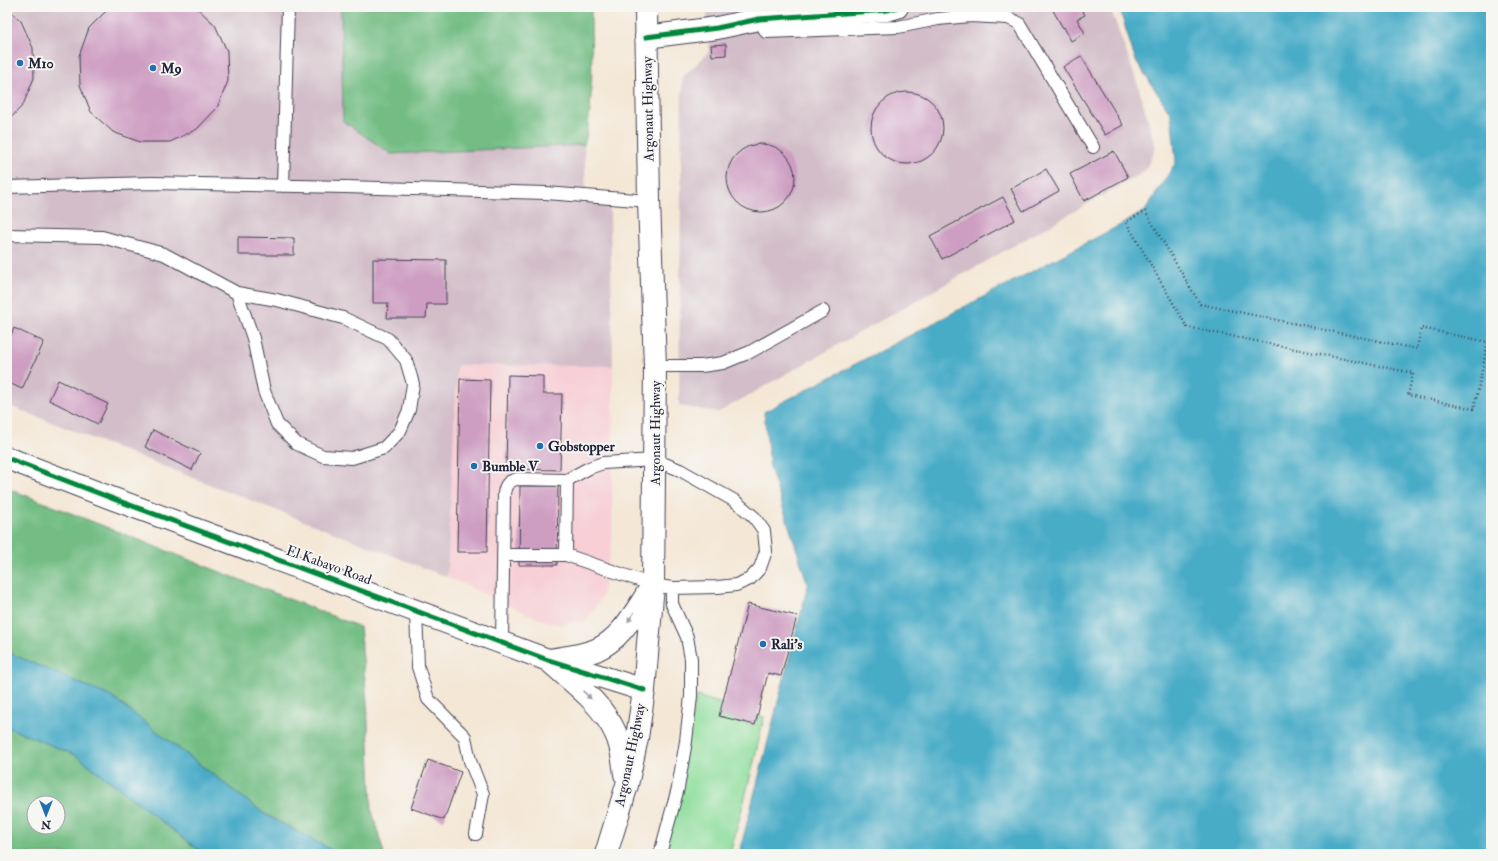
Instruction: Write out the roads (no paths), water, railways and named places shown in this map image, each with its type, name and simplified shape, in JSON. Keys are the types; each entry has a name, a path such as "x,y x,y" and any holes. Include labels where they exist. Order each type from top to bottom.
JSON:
{"main road":[{"name":"Argonaut Highway","path":"606,854 627,785 637,738 662,587 655,460 655,366 649,201 646,7"},
{"path":"646,37 717,28 758,13 887,10 897,7"},
{"name":"El Kabayo Road","path":"7,458 548,660 644,690"},
{"path":"548,660 576,656 597,650 611,641 662,587"},
{"path":"548,660 590,698 606,715 616,733 621,750 627,785"}],"lane":[{"path":"284,186 288,7"},
{"path":"758,13 766,32 898,27 938,19 970,16 1008,18 1019,23 1093,147"},
{"path":"7,187 152,183 546,194 649,201"},
{"path":"7,235 102,237 164,254 237,293 277,300 343,318 388,339 406,360 412,384 410,410 400,431 384,448 352,458 323,456 297,444 277,424 264,391 253,338 237,293"},
{"path":"655,366 701,366 723,363 750,352 823,311"},
{"path":"502,643 503,555 504,494 507,483 511,480 567,480 589,468 603,463 655,460 680,470 735,501 754,516 764,531 766,551 760,568 750,579 736,585 662,587 566,555 503,555"},
{"path":"566,555 567,480"},
{"path":"660,854 678,788 692,696 692,658 687,638 672,604 662,587"},
{"path":"416,611 418,667 428,699 465,737 470,761 484,794 476,834"}],"water":[{"path":"1119,7 1491,7 1491,854 739,854 808,585 770,467 764,412 1145,211 1176,162 1171,114 1135,59"},
{"path":"7,652 112,697 263,813 339,854 204,854 77,756 7,727"}],"place":[{"name":"M10","path":"20,63"},
{"name":"M9","path":"153,68"},
{"name":"Gobstopper","path":"540,446"},
{"name":"Bumble V","path":"474,466"},
{"name":"Rali's","path":"763,644"}]}
